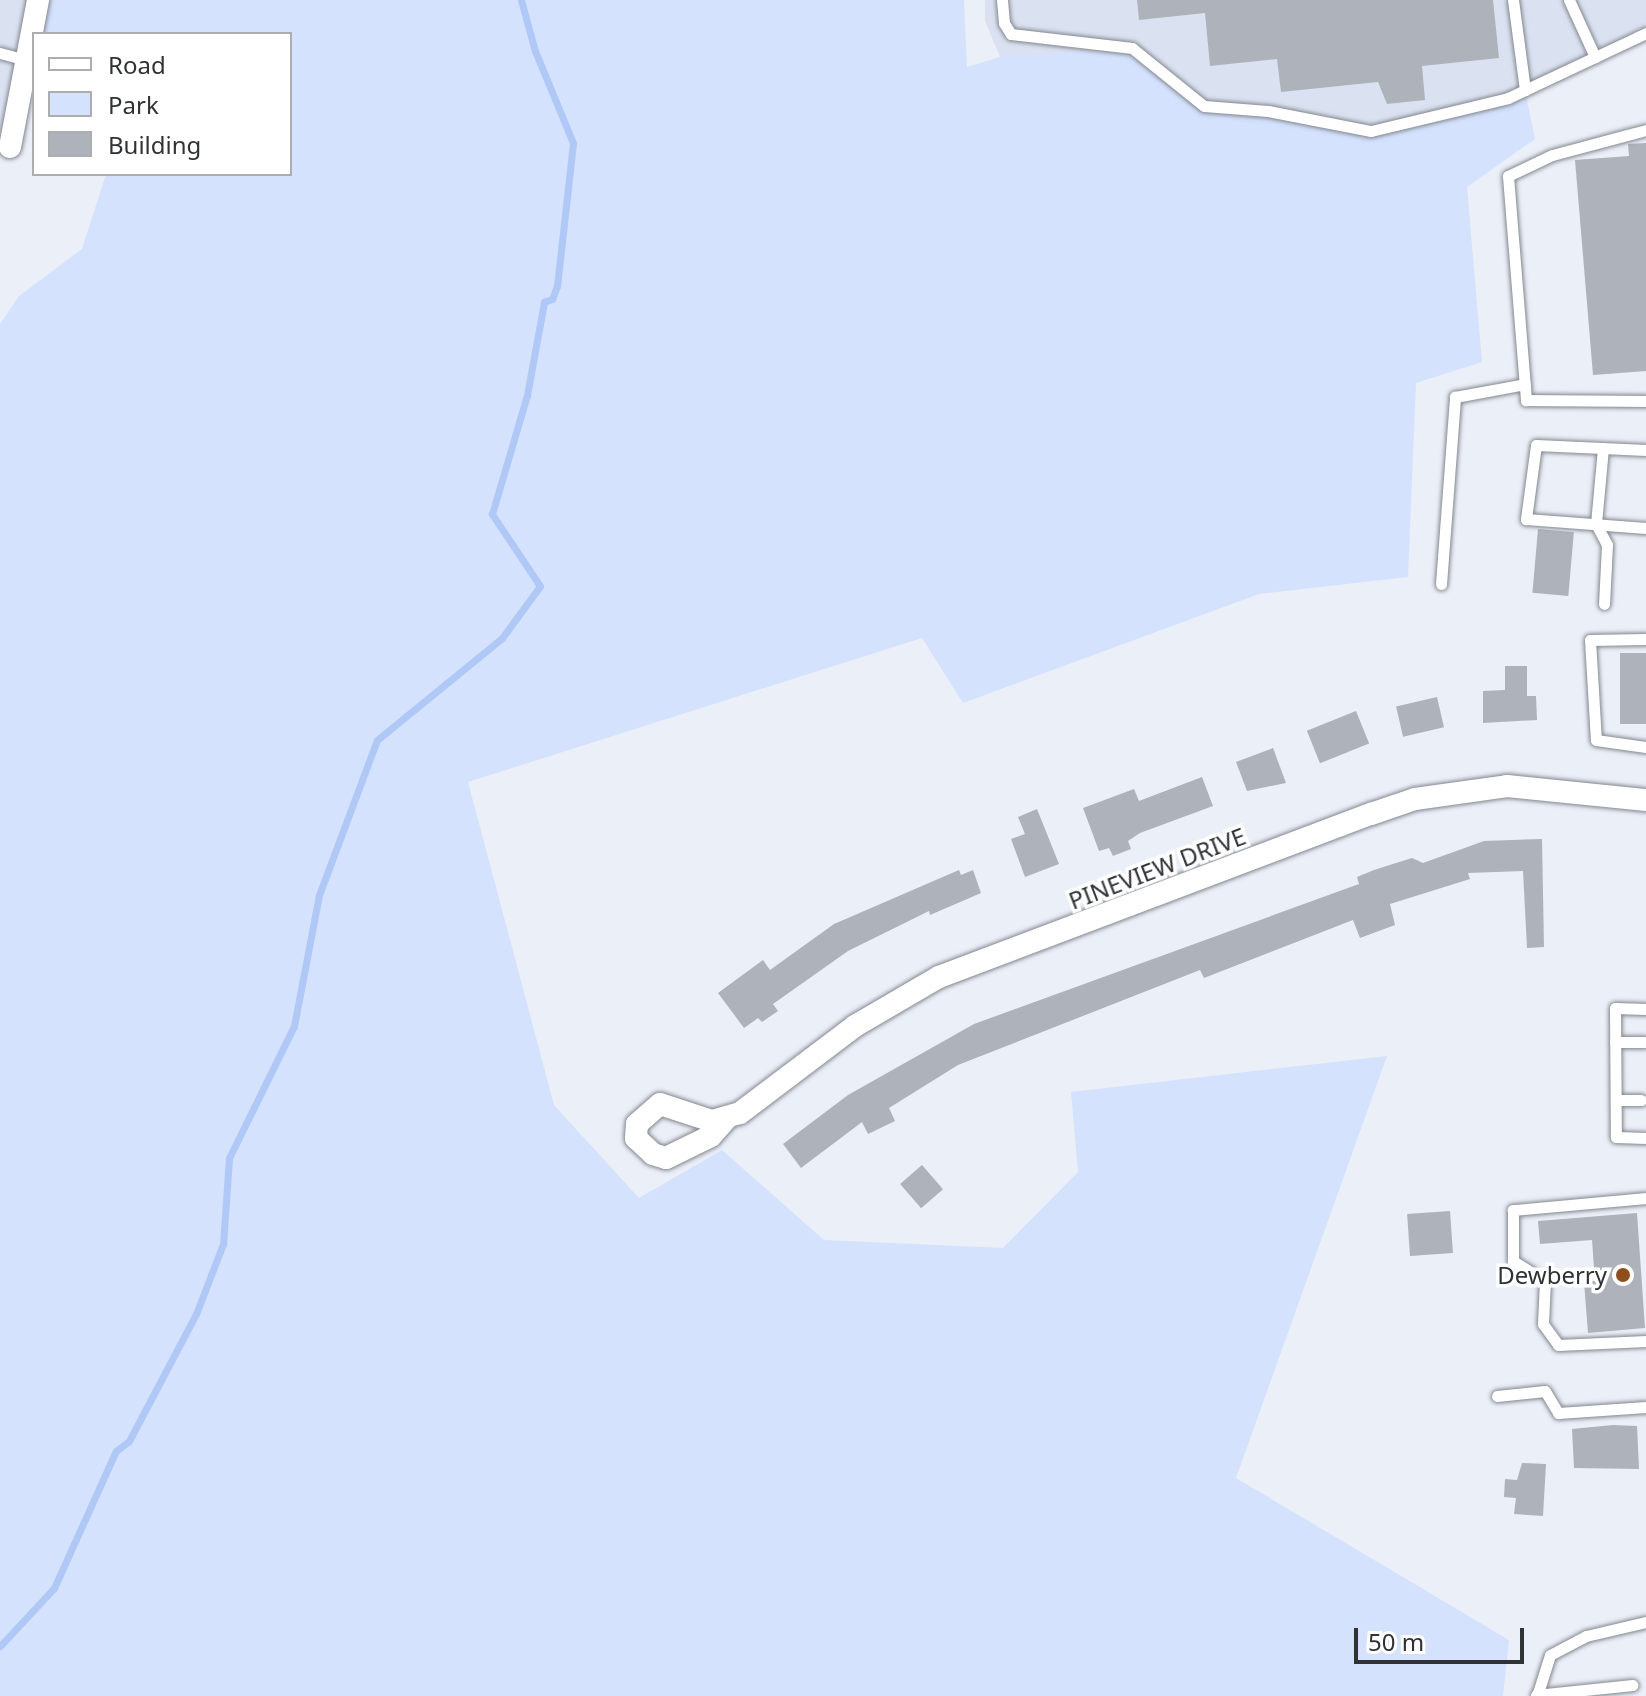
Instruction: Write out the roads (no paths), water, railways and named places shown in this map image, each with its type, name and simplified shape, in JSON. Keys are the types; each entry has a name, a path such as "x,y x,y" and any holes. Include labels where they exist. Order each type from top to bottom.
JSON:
{"street":[{"path":"32,32 38,0"},
{"path":"10,147 32,33"},
{"name":"PINEVIEW DRIVE","path":"727,1118 865,1019 939,977 1371,814 1415,799 1507,786 1646,800"}],"lane":[{"path":"1002,0 1004,23 1011,34 1132,48 1204,106 1268,111 1371,131 1409,125 1525,90 1646,33"},
{"path":"1513,0 1525,90"},
{"path":"1569,0 1595,57"},
{"path":"0,53 27,60"},
{"path":"1646,130 1552,155 1508,176 1526,400 1646,401"},
{"path":"1441,584 1455,397 1525,384"},
{"path":"1646,450 1536,445 1526,519 1646,528"},
{"path":"1603,448 1596,524 1607,545 1604,604"},
{"path":"1646,639 1590,640 1596,740 1646,747"},
{"path":"1646,1009 1615,1008 1616,1137 1646,1138"},
{"path":"1615,1042 1644,1042"},
{"path":"1616,1100 1641,1100"},
{"path":"1646,1198 1513,1210 1513,1261 1545,1281 1543,1324 1558,1345 1646,1341"},
{"path":"1497,1396 1545,1391 1558,1413 1646,1407"},
{"path":"1632,1685 1536,1695 1550,1655 1586,1636 1646,1622"}],"waterway":[{"path":"0,1646 54,1588 116,1451 129,1441 196,1314 223,1244 229,1158 294,1026 319,895 377,740 502,638 540,586 492,514 527,395 544,302 552,299 557,286 573,143 535,51 521,0"}],"place":[{"name":"Dewberry","path":"1623,1275"}]}
